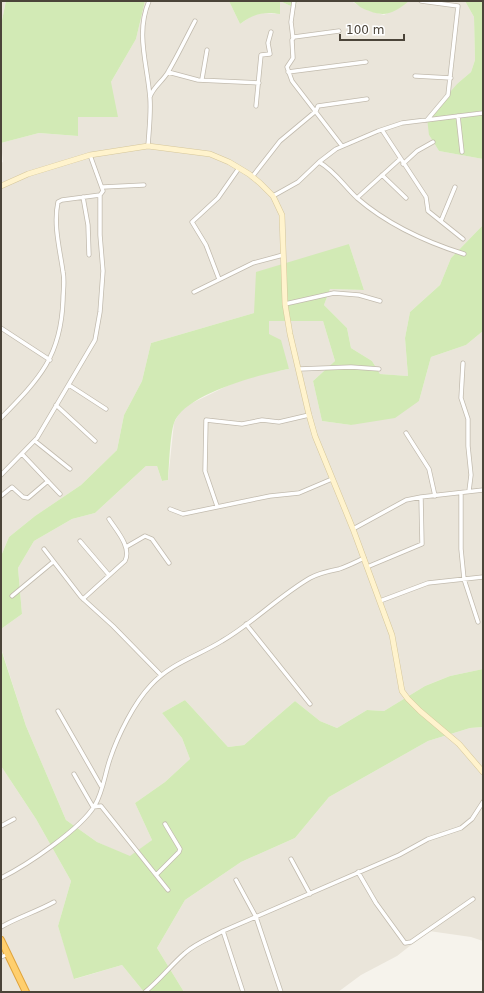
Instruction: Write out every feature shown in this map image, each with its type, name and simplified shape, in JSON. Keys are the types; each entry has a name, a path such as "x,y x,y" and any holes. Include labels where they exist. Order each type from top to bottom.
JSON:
{"highway":[{"path":"1,940 26,992"}],"street":[{"path":"149,1 144,16 142,40 150,98"},
{"path":"294,1 291,22 293,57 287,66 288,72 292,81 342,146"},
{"path":"421,1 458,6 448,95 427,120"},
{"path":"148,146 150,98 152,89 160,85 195,21"},
{"path":"293,38 339,31"},
{"path":"256,106 261,55 270,54 268,43 271,32"},
{"path":"202,79 207,50"},
{"path":"288,72 366,62"},
{"path":"168,72 198,80 259,83"},
{"path":"415,76 451,78"},
{"path":"252,176 280,141 316,111 318,106 367,100"},
{"path":"273,196 298,182 319,162 342,146 382,130 402,123 483,113"},
{"path":"458,116 462,152"},
{"path":"382,130 426,197 428,211 463,239"},
{"path":"403,164 417,150 433,142"},
{"path":"1,186 28,174 90,155 148,146 210,154 252,176 273,196 282,215 285,304 290,334 309,414 315,436 368,567 392,635 404,695 453,738 483,772"},
{"path":"1,475 35,441 69,386 94,340 100,312 103,271 100,235 100,195 103,191 103,187 90,155"},
{"path":"357,198 400,159"},
{"path":"319,162 331,170 357,198 397,225 426,239 464,254"},
{"path":"219,279 206,245 192,222 218,198 239,168"},
{"path":"382,175 406,198"},
{"path":"103,187 144,185"},
{"path":"441,221 455,187"},
{"path":"1,418 34,384 50,360 58,337 62,318 64,275 57,232 58,205 62,200 100,195"},
{"path":"83,197 88,225 90,255"},
{"path":"194,292 253,263 283,255"},
{"path":"285,304 334,293 358,295 380,301"},
{"path":"1,328 50,360"},
{"path":"463,363 461,398 468,419 468,446 471,475 469,491"},
{"path":"299,369 351,367 379,369"},
{"path":"69,386 106,409"},
{"path":"56,405 95,441"},
{"path":"217,506 204,471 206,420 242,424 262,420 279,422 309,414"},
{"path":"406,433 429,469 435,496"},
{"path":"35,441 70,468"},
{"path":"22,454 60,494"},
{"path":"170,509 183,514 270,496 299,493 332,479"},
{"path":"1,496 12,487 23,497 28,498 48,481"},
{"path":"353,529 406,500 483,490"},
{"path":"461,494 461,549 464,579 478,622"},
{"path":"368,567 422,544 421,497"},
{"path":"83,599 125,560 127,556 126,547 109,519"},
{"path":"126,547 145,536 148,537 152,539 169,563"},
{"path":"80,541 109,575"},
{"path":"44,549 83,599 113,626 161,675"},
{"path":"1,878 13,872 74,828 88,816 94,807 113,749 121,732 142,696 161,675 180,661 198,655 224,640 312,577 341,568 364,558"},
{"path":"12,596 53,562"},
{"path":"380,601 428,583 483,577"},
{"path":"246,624 310,704"},
{"path":"58,711 101,786"},
{"path":"74,774 94,807"},
{"path":"145,992 190,949 223,931 403,853 428,839 461,828 472,819 483,802"},
{"path":"94,807 101,806 107,811 131,845 168,890"},
{"path":"1,826 14,819"},
{"path":"156,875 179,852 180,848 165,824"},
{"path":"291,859 310,894"},
{"path":"358,872 376,903 405,943 411,942 473,899"},
{"path":"236,880 256,917 281,992"},
{"path":"1,927 20,916 30,914 54,902"},
{"path":"223,931 243,992"},
{"path":"1,957 8,954"}],"shaded area":[{"path":"1,1 6,1 1,25"},
{"path":"145,1 229,1 240,24 253,15 263,13 280,14 280,1 295,8 297,1 351,1 367,10 384,15 409,1 465,1 474,17 475,60 471,72 458,83 429,135 439,151 483,159 483,225 451,258 440,285 410,312 405,338 408,376 380,374 372,361 351,348 347,328 324,305 330,289 364,290 349,244 254,313 151,343 142,381 124,415 117,450 81,485 35,516 9,537 1,556 1,163 3,162 1,143 39,133 78,136 78,117 111,82 136,39"},
{"path":"269,321 323,321 335,361 313,381 322,421 351,425 419,401 431,357 466,345 483,331 483,669 450,676 425,686 384,711 367,710 337,728 320,721 295,701 244,745 228,747 185,700 162,713 182,738 190,759 165,782 135,803 152,840 130,857 97,842 66,820 26,726 1,648 1,629 22,614 18,568 34,541 72,519 95,513 146,466 157,466 162,481 168,480 174,423 182,408 231,384 261,374 289,369 269,335"},
{"path":"483,727 483,941 471,937 429,931 397,956 361,975 338,992 184,992 157,948 185,900 241,862 295,838 329,797 428,741 470,728"},
{"path":"1,766 36,819 71,881 58,926 75,979 122,965 144,992 1,992"}],"green space":[{"path":"6,1 145,1 136,39 111,82 118,117 78,117 78,136 39,133 1,143 1,25"},
{"path":"229,1 280,1 280,14 259,14 240,24"},
{"path":"280,1 297,1 295,8"},
{"path":"351,1 409,1 392,12 382,14 369,11"},
{"path":"465,1 483,1 483,159 439,151 429,135 427,118 458,83 471,72 475,60 474,17"},
{"path":"483,225 483,331 466,345 431,357 419,401 395,418 351,425 322,421 313,381 335,361 323,321 269,321 269,334 281,340 289,369 261,375 225,387 207,394 192,403 181,413 174,423 168,480 162,481 157,466 146,466 95,513 72,519 34,541 18,568 22,614 1,629 1,556 9,537 35,516 81,485 117,450 124,415 142,381 151,343 254,313 256,272 349,244 364,290 330,289 324,305 347,328 351,348 372,361 380,374 408,376 405,338 410,312 440,285 451,258"},
{"path":"1,649 26,726 66,820 97,842 130,856 152,840 135,803 165,782 190,759 182,738 162,713 185,700 228,747 244,745 295,701 320,721 337,728 367,710 384,711 425,686 450,676 483,669 483,727 470,728 428,741 329,797 295,838 241,862 185,900 157,948 184,992 144,992 122,965 74,979 58,926 71,881 36,819 1,766"}]}
